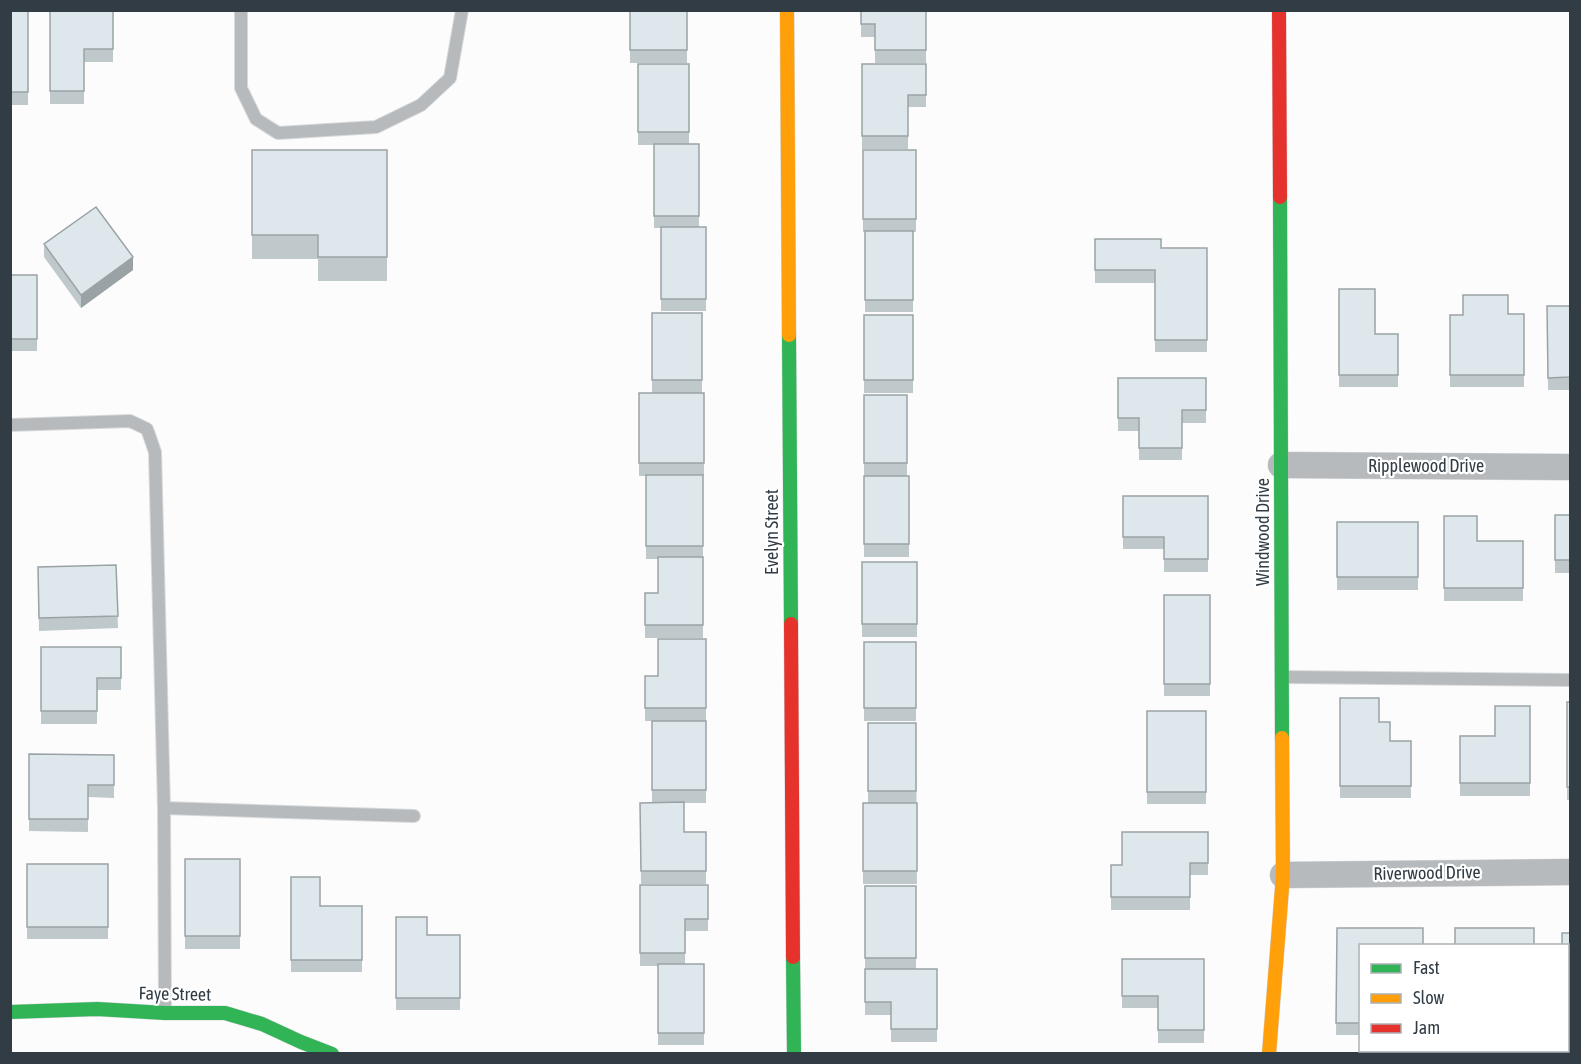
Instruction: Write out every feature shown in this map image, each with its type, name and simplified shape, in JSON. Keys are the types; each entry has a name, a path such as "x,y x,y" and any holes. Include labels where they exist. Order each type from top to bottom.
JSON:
{"street":[{"name":"Evelyn Street","path":"787,10 794,1053"},
{"name":"Windwood Drive","path":"1269,1053 1283,875 1278,10"},
{"name":"Ripplewood Drive","path":"1281,465 1570,467"},
{"name":"Riverwood Drive","path":"1283,875 1570,872"},
{"name":"Faye Street","path":"10,1012 97,1009 165,1013 225,1013 262,1024 301,1048 332,1053"}],"lane":[{"path":"241,10 241,88 256,119 278,133 375,127 421,105 450,78 462,10"},
{"path":"10,424 130,421 147,429 155,452 164,808 165,1013"},
{"path":"1282,677 1570,680"},
{"path":"164,808 414,816"}],"building":[{"path":"10,10 28,10 28,92 10,92"},
{"path":"50,10 113,10 113,49 84,49 84,91 50,91"},
{"path":"630,10 687,10 687,50 630,50"},
{"path":"861,10 926,10 926,50 875,50 875,24 861,24"},
{"path":"638,64 689,64 689,132 638,132"},
{"path":"862,64 926,64 926,95 908,95 908,136 862,136"},
{"path":"654,144 699,144 699,216 654,216"},
{"path":"252,150 387,150 387,257 318,257 318,235 252,235"},
{"path":"863,150 916,150 916,219 863,219"},
{"path":"96,207 133,257 81,295 44,244"},
{"path":"661,227 706,227 706,299 661,299"},
{"path":"865,231 913,231 913,300 865,300"},
{"path":"1095,239 1161,239 1161,248 1207,248 1207,340 1155,340 1155,270 1095,270"},
{"path":"10,275 37,275 37,339 10,339"},
{"path":"1339,289 1375,289 1375,334 1398,334 1398,375 1339,375"},
{"path":"1463,295 1508,295 1508,314 1524,314 1524,375 1450,375 1450,315 1463,315"},
{"path":"1547,306 1570,306 1570,377 1548,378"},
{"path":"652,313 702,313 702,380 652,380"},
{"path":"864,315 913,315 913,380 864,380"},
{"path":"1118,378 1206,378 1206,410 1182,410 1182,448 1139,448 1139,418 1118,418"},
{"path":"639,393 704,393 704,463 639,463"},
{"path":"864,395 907,395 907,463 864,463"},
{"path":"646,475 703,475 703,546 646,546"},
{"path":"864,476 909,476 909,544 864,544"},
{"path":"1123,496 1208,496 1208,559 1164,559 1164,537 1123,537"},
{"path":"1555,515 1570,515 1570,560 1555,560"},
{"path":"1444,516 1477,516 1477,541 1523,541 1523,588 1444,588"},
{"path":"1337,522 1418,522 1418,577 1337,577"},
{"path":"658,557 703,557 703,625 645,625 645,593 658,593"},
{"path":"862,562 917,562 917,624 862,624"},
{"path":"116,565 118,616 39,618 38,567"},
{"path":"1164,595 1210,595 1210,684 1164,684"},
{"path":"658,639 706,639 706,708 645,708 645,676 658,676"},
{"path":"864,642 916,642 916,708 864,708"},
{"path":"41,647 121,647 121,678 97,678 97,711 41,711"},
{"path":"1340,698 1379,698 1379,722 1390,722 1390,741 1411,741 1411,786 1340,786"},
{"path":"1567,702 1570,702 1570,787 1567,787"},
{"path":"1495,706 1530,706 1530,783 1460,783 1460,736 1495,736"},
{"path":"1147,711 1206,711 1206,792 1147,792"},
{"path":"652,721 706,721 706,790 652,790"},
{"path":"868,723 916,723 916,791 868,791"},
{"path":"29,754 114,755 114,785 88,785 88,819 29,819"},
{"path":"684,802 684,832 706,832 706,871 641,871 640,803"},
{"path":"863,803 917,803 917,871 863,871"},
{"path":"1122,832 1208,832 1208,863 1190,863 1190,897 1111,897 1111,865 1122,865"},
{"path":"185,859 240,859 240,936 185,936"},
{"path":"27,864 108,864 108,927 27,927"},
{"path":"291,877 320,877 320,906 362,906 362,960 291,960"},
{"path":"640,885 708,885 708,919 685,919 685,953 640,953"},
{"path":"865,886 916,886 916,958 865,958"},
{"path":"396,917 427,917 427,935 460,935 460,998 396,998"},
{"path":"1337,928 1423,928 1423,944 1359,944 1359,1023 1336,1023"},
{"path":"1455,928 1534,928 1534,944 1455,944"},
{"path":"1562,933 1570,933 1570,1025 1569,944 1562,944"},
{"path":"1122,959 1204,959 1204,1030 1158,1030 1158,996 1122,996"},
{"path":"658,964 704,964 704,1033 658,1033"},
{"path":"865,969 937,969 937,1029 891,1029 891,1002 865,1002"}],"traffic: fast":[{"path":"1280,197 1282,738"},
{"path":"789,335 791,624"},
{"path":"793,957 794,1054"},
{"path":"10,1012 97,1009 165,1013 225,1013 262,1024 332,1054"}],"traffic: slow":[{"path":"787,10 789,335"},
{"path":"1269,1054 1283,875 1282,738"}],"traffic: jam":[{"path":"1279,10 1280,197"},
{"path":"791,624 793,957"}]}
